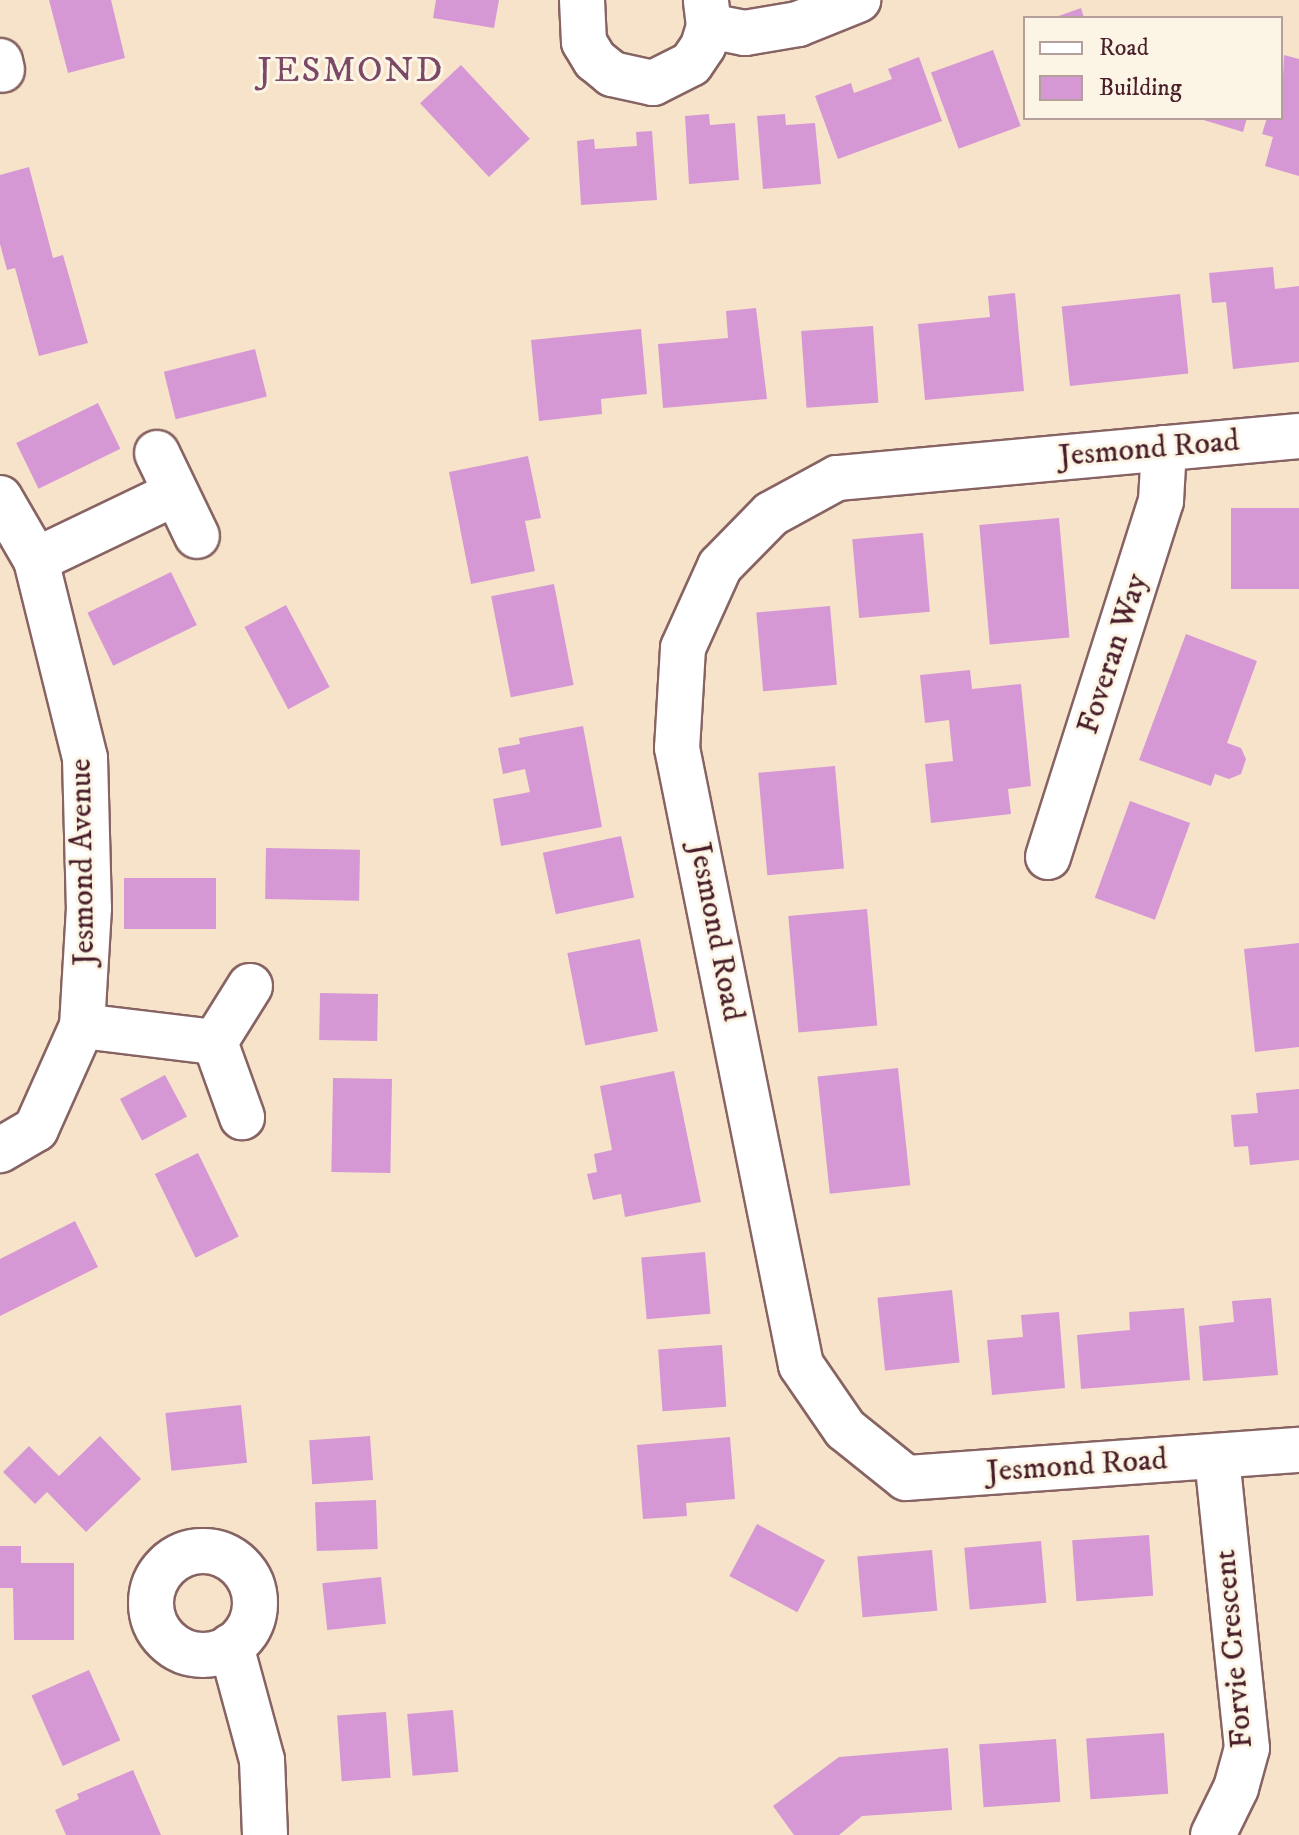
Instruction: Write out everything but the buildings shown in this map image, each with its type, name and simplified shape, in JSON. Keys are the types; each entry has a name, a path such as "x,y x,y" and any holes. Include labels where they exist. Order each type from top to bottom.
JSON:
{"street":[{"path":"582,0 580,21 590,51 612,74 631,82 653,83 691,64 708,13 745,33 798,24 858,0"},
{"name":"Jesmond Road","path":"1299,436 837,478 771,514 720,566 683,648 677,748 801,1365 845,1429 906,1478 1299,1450"},
{"name":"Foveran Way","path":"1048,857 1161,501 1164,448"},
{"path":"157,453 197,536"},
{"path":"36,560 176,493"},
{"name":"Jesmond Avenue","path":"0,498 36,560 85,758 89,908 82,1026 36,1129 0,1150"},
{"path":"215,1042 250,986"},
{"path":"82,1026 215,1042"},
{"path":"215,1042 242,1117"},
{"name":"Forvie Crescent","path":"1213,1835 1236,1788 1247,1748 1217,1457"},
{"path":"231,1646 262,1760 266,1835"}],"district":[{"name":"JESMOND","path":"351,71"}]}
